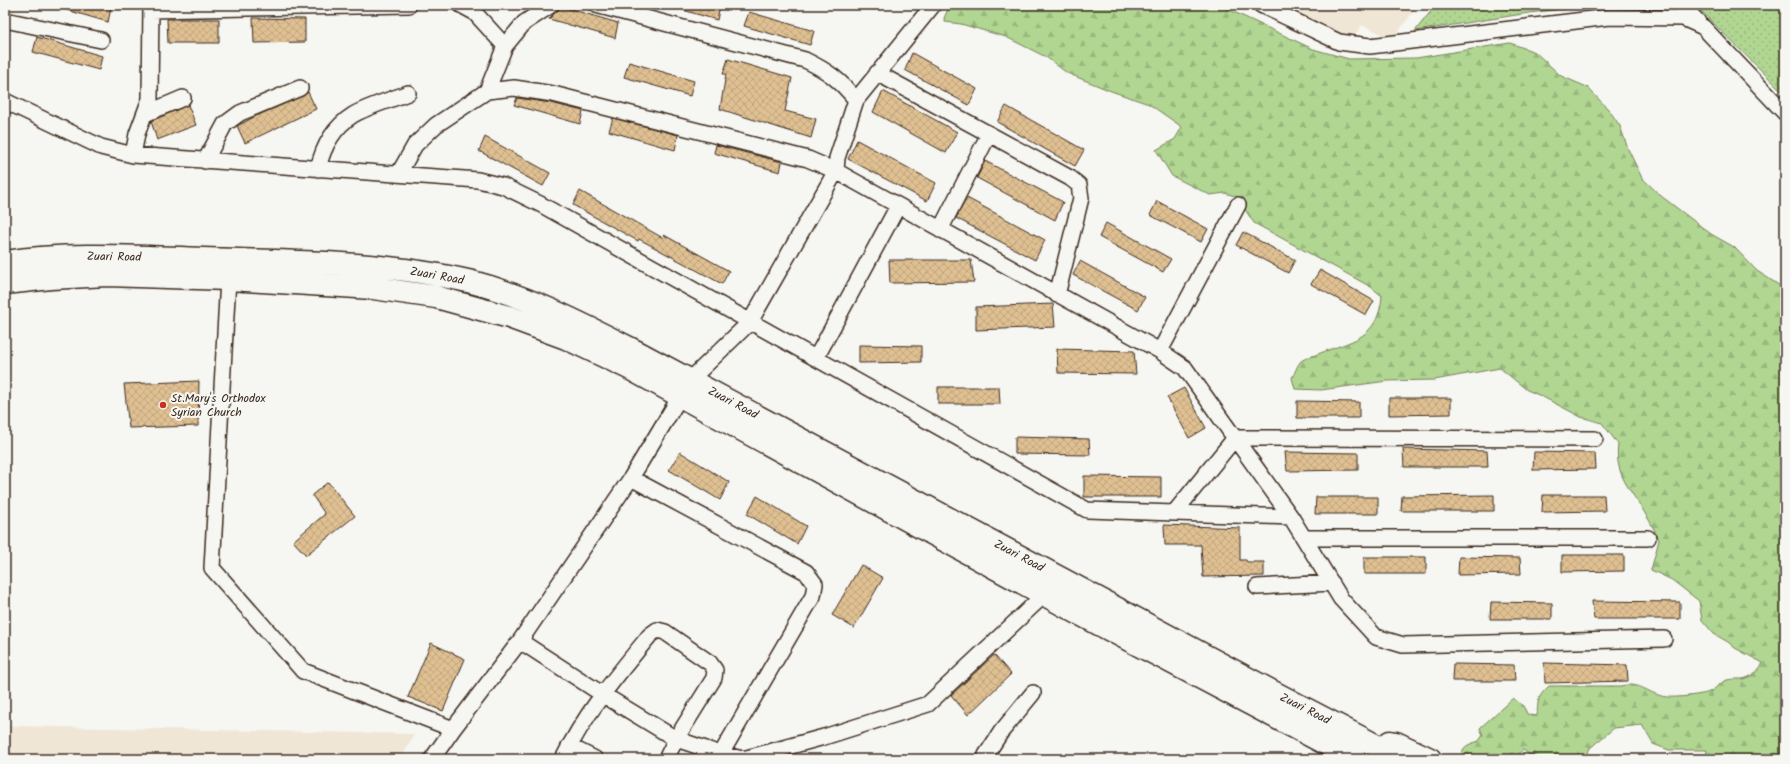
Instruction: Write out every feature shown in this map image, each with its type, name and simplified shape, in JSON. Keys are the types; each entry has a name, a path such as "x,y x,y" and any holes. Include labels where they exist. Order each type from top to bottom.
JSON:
{"highway":[{"name":"Zuari Road","path":"5,262 24,259 96,256 346,264 415,271 473,283 525,300 571,318 685,388 1044,595 1327,751 1355,759"},
{"name":"Zuari Road","path":"5,283 51,278 107,275 228,279 373,288 443,299 509,317 566,338 629,368 685,388 1402,759"},
{"path":"1368,742 1384,741 1396,743 1430,759"}],"street":[{"path":"133,155 137,134 150,99 151,7 409,5"},
{"path":"461,5 474,12 505,46"},
{"path":"487,91 505,46 524,23 551,5"},
{"path":"596,5 805,60 822,68 843,85 856,100"},
{"path":"432,759 453,729 520,642 631,478 685,388 750,322 836,171 837,158 856,100 933,5"},
{"path":"1261,5 1339,42 1370,46 1613,11 1683,18 1703,28"},
{"path":"1682,5 1785,113"},
{"path":"5,20 101,40"},
{"path":"877,73 1070,178 1079,185 1081,198 1057,295"},
{"path":"205,161 225,124 240,113 300,88"},
{"path":"399,173 415,145 436,125 487,91 514,88 553,94 808,158 836,171 1160,351 1185,368 1291,517 1341,599 1376,637 1403,645 1664,639"},
{"path":"318,168 330,136 353,115 408,93"},
{"path":"145,114 183,98"},
{"path":"5,101 101,147 133,155 399,173 478,180 503,186 540,204 1087,510 1291,517"},
{"path":"940,230 989,134"},
{"path":"1160,351 1238,205"},
{"path":"816,358 898,206"},
{"path":"228,279 212,568 303,671 453,729"},
{"path":"1235,438 1595,439"},
{"path":"1174,513 1235,438"},
{"path":"631,478 806,572 815,584 813,596 721,754"},
{"path":"1304,538 1648,538"},
{"path":"1257,587 1332,583"},
{"path":"520,642 676,739 721,754 743,759 824,737 928,704 1044,595"},
{"path":"594,759 566,752 602,694 650,635 656,630 665,632 710,663 715,670 714,678 676,739 666,759"},
{"path":"988,759 986,755 1001,732 1033,693"}],"shaded area":[{"path":"1260,5 1418,5 1393,39 1362,25 1345,47"},
{"path":"5,726 414,734 401,759 5,759"}],"green space":[{"path":"950,5 1219,5 1313,49 1349,59 1416,58 1510,43 1535,52 1561,76 1587,87 1609,110 1620,126 1628,149 1642,178 1661,196 1711,234 1734,247 1757,271 1785,289 1785,759 1706,759 1707,750 1669,750 1653,744 1642,725 1614,728 1590,748 1585,759 1536,759 1523,750 1513,759 1462,759 1464,749 1468,745 1479,741 1483,735 1480,728 1513,698 1523,706 1528,715 1537,716 1539,700 1542,693 1549,686 1634,685 1661,696 1688,696 1709,692 1727,680 1749,677 1757,671 1763,663 1735,648 1714,634 1702,620 1699,601 1672,580 1651,570 1659,540 1650,521 1629,490 1621,474 1617,455 1618,444 1602,423 1581,417 1527,390 1500,368 1434,380 1387,381 1321,390 1295,389 1292,378 1301,361 1352,341 1369,330 1375,322 1382,296 1371,287 1254,223 1246,211 1241,198 1225,193 1210,195 1172,176 1156,150 1175,139 1182,127 1149,104 1111,91 1067,73 1046,57 1006,37 961,24 945,22 944,18"},
{"path":"1436,5 1598,5 1529,13 1415,31"},
{"path":"1673,5 1785,5 1785,94 1699,9"}],"building":[{"path":"61,5 102,5 111,8 108,22 60,8"},
{"path":"676,5 720,5 717,20 676,8"},
{"path":"560,6 618,23 615,38 549,19"},
{"path":"749,12 814,31 810,45 744,26"},
{"path":"253,18 305,19 305,42 254,43"},
{"path":"167,19 219,19 219,43 168,43"},
{"path":"37,37 102,56 99,70 33,52"},
{"path":"912,53 977,89 969,105 905,70"},
{"path":"728,59 792,78 785,111 816,119 811,138 720,109 726,74 723,74"},
{"path":"629,62 694,81 690,96 624,77"},
{"path":"883,91 957,132 946,153 873,112"},
{"path":"308,92 316,109 245,143 237,126 256,116 303,96"},
{"path":"517,98 551,103 583,111 580,124 514,105"},
{"path":"188,105 196,125 157,140 151,121"},
{"path":"1006,106 1084,150 1075,166 997,122"},
{"path":"613,118 678,135 675,150 609,131"},
{"path":"485,137 550,173 543,186 479,151"},
{"path":"857,140 936,183 927,201 848,159"},
{"path":"716,145 782,162 780,172 714,153"},
{"path":"985,161 1063,202 1055,220 977,178"},
{"path":"580,191 663,238 664,235 729,271 722,284 639,239 638,241 573,205"},
{"path":"967,198 1045,240 1035,260 956,218"},
{"path":"1157,201 1208,229 1201,242 1150,215"},
{"path":"1106,223 1171,259 1163,272 1099,237"},
{"path":"1243,232 1295,260 1288,273 1236,245"},
{"path":"889,260 971,260 974,282 890,283"},
{"path":"1080,261 1145,297 1138,310 1073,275"},
{"path":"1320,270 1374,301 1366,315 1311,284"},
{"path":"1053,304 1055,327 976,330 976,307"},
{"path":"859,345 921,346 921,362 859,363"},
{"path":"1057,349 1134,351 1136,374 1058,373"},
{"name":"St.Mary's Orthodox Syrian Church","path":"199,381 198,426 129,428 124,384"},
{"path":"938,387 999,387 1000,404 938,404"},
{"path":"1184,388 1206,428 1189,438 1167,397"},
{"path":"1389,398 1451,398 1451,414 1389,415"},
{"path":"1297,401 1359,402 1359,418 1297,418"},
{"path":"1015,437 1089,439 1090,455 1015,454"},
{"path":"1403,449 1487,451 1488,467 1404,467"},
{"path":"680,452 729,482 720,500 669,470"},
{"path":"1285,452 1358,453 1358,470 1287,471"},
{"path":"1534,452 1595,453 1596,469 1533,470"},
{"path":"1084,476 1161,477 1161,497 1084,497"},
{"path":"328,482 355,516 306,555 293,541 325,514 312,495"},
{"path":"1494,495 1494,511 1401,511 1402,496"},
{"path":"1543,495 1604,495 1605,511 1542,512"},
{"path":"757,496 806,526 797,544 747,514"},
{"path":"1316,497 1378,497 1378,514 1315,514"},
{"path":"1164,525 1240,528 1240,560 1246,560 1247,562 1264,562 1264,576 1203,577 1201,545 1165,545"},
{"path":"1562,555 1624,555 1624,571 1562,572"},
{"path":"1364,557 1426,557 1426,574 1364,574"},
{"path":"1459,557 1520,558 1521,574 1458,575"},
{"path":"861,565 883,578 854,628 832,615"},
{"path":"1592,601 1680,602 1680,619 1594,619"},
{"path":"1491,602 1552,603 1552,619 1490,619"},
{"path":"431,643 465,659 443,711 408,697"},
{"path":"994,655 1011,674 968,715 951,695"},
{"path":"1544,663 1627,665 1628,681 1545,683"},
{"path":"1453,664 1514,665 1515,681 1452,681"}],"place":[{"name":"St.Mary's Orthodox Syrian Church","path":"163,405"}]}
